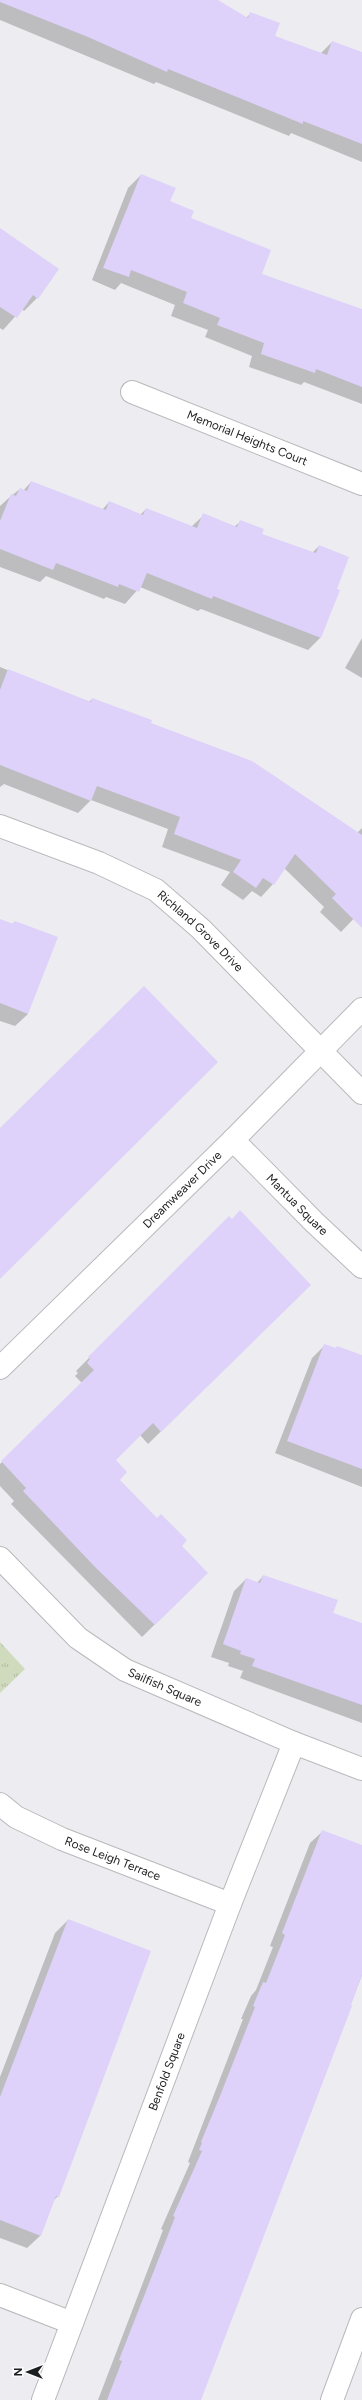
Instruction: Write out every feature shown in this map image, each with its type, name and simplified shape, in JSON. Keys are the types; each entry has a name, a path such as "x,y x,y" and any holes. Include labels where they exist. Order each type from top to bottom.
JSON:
{"street":[{"name":"Memorial Heights Court","path":"132,392 362,484"},
{"name":"Richland Grove Drive","path":"0,826 99,863 156,890 201,930 362,1093"},
{"name":"Dreamweaver Drive","path":"0,1368 233,1140 362,1008"},
{"name":"Mantua Square","path":"233,1140 314,1222 362,1267"},
{"name":"Sailfish Square","path":"0,1558 78,1638 125,1670 294,1743 362,1768"},
{"name":"Benfold Square","path":"42,2400 230,1904 294,1743"},
{"name":"Rose Leigh Terrace","path":"0,1804 16,1817 62,1839 230,1904"},
{"path":"0,2295 72,2323"},
{"path":"332,2400 362,2320"}],"green space":[{"path":"0,1642 25,1669 0,1693"}],"building":[{"path":"0,0 218,0 248,18 250,12 280,23 275,36 327,55 332,41 362,52 362,144 303,121 303,124 168,69 167,72 88,37 0,2"},
{"path":"141,174 176,188 170,201 194,211 191,218 271,250 262,274 362,309 362,387 316,369 315,373 261,354 264,343 217,325 220,318 183,303 187,292 131,270 129,277 103,268"},
{"path":"0,228 59,269 38,299 33,295 17,318 0,307"},
{"path":"31,481 106,510 109,501 143,515 146,508 197,528 203,513 237,527 240,520 264,529 262,534 316,553 319,545 349,557 337,589 340,590 321,638 213,596 212,599 147,573 139,592 119,584 118,587 56,563 53,570 0,549 0,521 11,494 16,496 20,488 27,491"},
{"path":"8,669 91,702 92,698 152,720 151,723 252,761 362,835 362,928 332,898 336,894 295,854 274,885 263,878 256,888 233,872 241,860 174,834 180,817 97,786 91,801 0,765 0,690"},
{"path":"0,919 13,924 15,921 58,937 28,1014 0,1003"},
{"path":"144,986 218,1062 0,1279 0,1128"},
{"path":"240,1210 311,1285 161,1432 153,1423 116,1460 127,1472 120,1480 157,1518 161,1514 187,1540 182,1546 208,1573 155,1625 96,1568 23,1491 26,1488 1,1461 94,1370 87,1363 90,1359 88,1357 229,1216 232,1219"},
{"path":"324,1344 336,1348 337,1346 362,1355 362,1469 287,1441"},
{"path":"263,1575 338,1600 333,1613 362,1623 362,1705 252,1666 255,1659 240,1654 241,1651 223,1644 246,1578 260,1583"},
{"path":"322,1830 362,1845 362,1975 351,2005 352,2006 201,2400 107,2400 122,2361 119,2360 175,2217 173,2216 202,2151 199,2150 202,2143 201,2142 255,2007 253,2006 263,1982 266,1983 285,1935 282,1933"},
{"path":"68,1919 151,1951 59,2197 56,2196 41,2236 0,2220 0,2097"}]}
